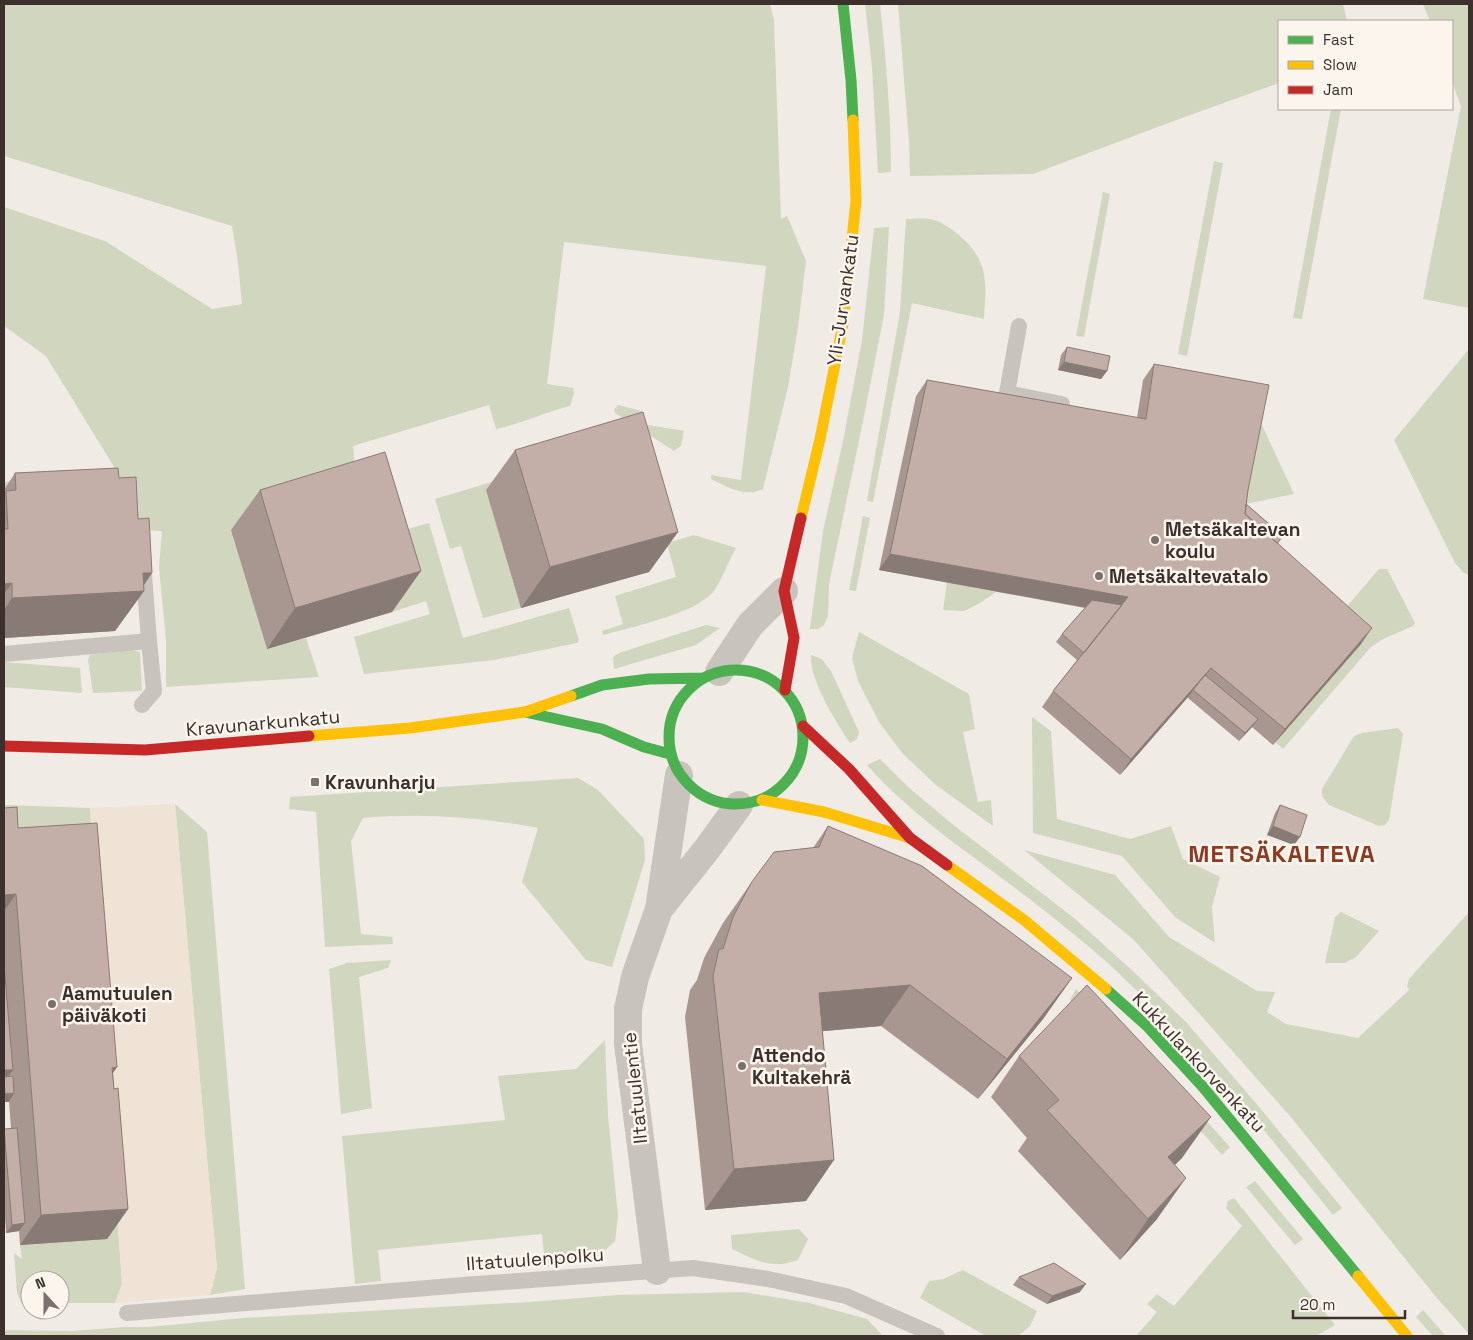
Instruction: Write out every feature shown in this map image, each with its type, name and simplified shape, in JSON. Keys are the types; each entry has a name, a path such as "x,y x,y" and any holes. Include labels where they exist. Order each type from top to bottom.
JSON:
{"street":[{"name":"Yli-Jurvankatu","path":"785,690 794,638 784,592 820,439 843,324 856,201 851,80 843,4"},
{"path":"711,675 736,670 754,672 771,679 785,690 797,707 803,726 803,750 795,771 781,788 750,803 716,802 696,792 675,765 668,732 674,710 686,692 711,675 750,625 784,592"},
{"name":"Kravunarkunkatu","path":"4,746 145,750 410,728 525,712 602,686 648,679 711,675"},
{"name":"Kravunarkunkatu","path":"525,712 602,729 644,747 675,765"},
{"name":"Kukkulankorvenkatu","path":"803,726 849,769 910,838 1024,920 1085,970 1148,1027 1209,1094 1404,1333"},
{"name":"Iltatuulentie","path":"657,1271 628,1044 628,1009 635,977 659,910 675,765"},
{"name":"Iltatuulentie","path":"659,910 707,849 750,803"},
{"name":"Kukkulankorvenkatu","path":"750,803 824,812 910,838"}],"lane":[{"path":"1020,326 1007,393 1081,408"},
{"path":"142,547 154,691 142,706"},
{"path":"4,654 149,642"},
{"name":"Iltatuulenpolku","path":"127,1313 693,1268 768,1279 846,1296 937,1336"}],"green space":[{"path":"4,4 770,4 774,20 781,219 787,216 806,261 788,387 763,489 743,492 711,479 711,475 741,480 766,266 564,242 547,384 573,388 574,393 570,406 496,429 489,405 353,446 355,467 267,649 306,638 319,677 166,687 166,640 159,567 162,531 4,513 4,482 119,475 46,356 4,326 4,207 105,241 212,309 242,304 232,226 4,156"},
{"path":"865,4 880,4 888,88 891,172 878,173 872,68"},
{"path":"898,4 1343,4 1347,20 1278,20 1278,83 1033,174 910,176"},
{"path":"1423,4 1469,4 1469,308 1423,299 1461,106 1453,85 1453,20 1430,20"},
{"path":"1331,110 1341,110 1302,319 1293,318"},
{"path":"1214,161 1223,163 1187,356 1178,354"},
{"path":"1103,192 1110,194 1084,337 1076,336"},
{"path":"906,219 937,221 959,235 969,245 976,254 984,273 984,319 912,303 873,502 867,501 900,312"},
{"path":"889,227 884,315 829,584 828,616 824,625 818,629 810,629 823,531 843,441 862,340 874,228"},
{"path":"1469,349 1469,575 1464,573 1455,563 1394,440"},
{"path":"618,405 642,411 641,424 684,431 681,446 674,451 615,413 614,410"},
{"path":"1255,410 1294,494 1236,506"},
{"path":"545,466 521,608 483,618 461,546 450,549 435,499"},
{"path":"357,493 377,538 429,523 463,638 569,608 579,640 577,643 494,660 364,674 354,637 430,614 426,601 392,612"},
{"path":"863,516 870,518 856,591 849,590"},
{"path":"694,535 736,548 713,592 704,600 678,613 603,635 602,631 623,624 615,596 676,577 667,543"},
{"path":"1379,569 1387,569 1415,623 1413,626 1383,639 1371,647 1283,749 1275,742 1342,612"},
{"path":"947,582 996,592 964,611 943,610"},
{"path":"706,625 720,628 696,645 614,669 613,657 619,653"},
{"path":"859,632 969,694 975,729 963,732 978,802 991,800 993,826 936,785 903,754 879,722 858,681 852,658"},
{"path":"128,649 140,652 142,691 93,693 88,660 90,655"},
{"path":"811,655 822,659 831,671 859,732 857,739 850,743 831,713 819,689 814,676"},
{"path":"4,662 80,668 82,693 4,687"},
{"path":"1032,717 1051,731 1057,819 1130,839 1171,826 1183,859 1220,877 1212,907 1215,943 1175,917 1122,856 1033,833"},
{"path":"1398,728 1403,734 1389,820 1385,825 1379,826 1329,805 1322,796 1322,789 1354,736 1362,733"},
{"path":"880,759 907,786 951,823 1074,918 1186,1022 1342,1208 1333,1215 1262,1127 1212,1070 1161,1015 1110,965 1036,904 924,819 885,784 867,765"},
{"path":"578,778 598,790 644,839 645,860 612,967 586,960 522,882 538,828 451,817 363,818 351,841 361,934 392,937 393,944 325,947 316,812 289,809 290,797"},
{"path":"175,804 207,832 245,1289 210,1295 217,1268"},
{"path":"4,805 90,808 95,877 4,858"},
{"path":"1024,850 1115,875 1169,937 1257,991 1275,992 1267,1012 1286,1024 1358,1038 1410,989 1407,987 1409,979 1469,912 1469,1334 1436,1297 1290,1116 1134,940"},
{"path":"1341,912 1379,931 1356,957 1345,963 1325,963 1335,917"},
{"path":"391,960 388,968 359,977 372,1108 341,1114 329,969 347,963"},
{"path":"1076,989 1155,1066 1230,1147 1222,1155 1160,1085 1119,1043 1070,1000"},
{"path":"605,1040 608,1116 618,1216 615,1241 599,1256 545,1267 542,1234 378,1250 381,1281 355,1284 342,1136 505,1120 498,1076 576,1069"},
{"path":"108,1092 122,1284 115,1303 70,1303 70,1270 20,1270 20,1300 17,1293 14,1253 22,1259 20,1245 102,1239"},
{"path":"1255,1181 1303,1239 1295,1245 1246,1187"},
{"path":"1234,1198 1335,1325 1316,1336 1136,1336 1157,1312 1147,1304 1157,1294 1174,1306 1242,1226 1226,1208 1228,1201"},
{"path":"799,1229 808,1239 798,1260 788,1263 772,1264 756,1260 732,1249 731,1235"},
{"path":"963,1270 1037,1311 1030,1326 1018,1336 986,1336 920,1298 929,1281 943,1279"},
{"path":"744,1292 809,1303 867,1319 883,1336 4,1336 4,1330 73,1331 149,1327 243,1318 530,1302 617,1295"},
{"path":"1423,1310 1446,1336 1433,1336 1416,1317"}],"shaded area":[{"path":"175,804 217,1268 210,1295 115,1303 122,1284 90,808"}],"building":[{"path":"1067,347 1110,356 1107,371 1064,362"},
{"name":"Metsäkaltevatalo","path":"1154,364 1269,385 1245,514 1372,628 1285,729 1211,668 1131,759 1053,691 1128,597 890,554 927,380 1146,419"},
{"path":"643,412 678,532 550,567 515,450"},
{"path":"385,452 421,571 295,608 260,490"},
{"path":"118,468 119,478 136,477 138,519 149,518 152,573 143,573 144,591 12,598 12,583 4,584 4,529 8,529 6,491 16,490 15,473"},
{"path":"1246,504 1283,536 1277,543 1245,514"},
{"path":"1092,600 1122,605 1084,653 1062,634"},
{"path":"1205,675 1258,719 1245,733 1193,690"},
{"path":"1280,805 1307,815 1300,837 1273,826"},
{"name":"Aamutuulen päiväkoti","path":"17,807 18,828 97,823 117,1067 112,1068 114,1089 118,1088 128,1209 41,1215 16,894 4,895 4,808"},
{"name":"Attendo Kultakehrä","path":"828,826 922,866 1072,978 1007,1059 910,985 819,993 834,1160 734,1169 713,976 719,949 723,949 733,917 751,883 774,852 819,847"},
{"path":"4,965 13,1070 4,1070"},
{"path":"1087,985 1211,1117 1168,1157 1186,1178 1148,1219 1047,1110 1059,1100 1019,1056"},
{"path":"13,1076 14,1093 5,1094 4,1077"},
{"path":"17,1128 25,1223 12,1225 4,1129"},
{"path":"1054,1263 1086,1284 1052,1296 1019,1277"}],"traffic: fast":[{"path":"843,4 853,120"},
{"path":"736,670 762,675 784,689 798,711 803,737 798,763 784,785 762,799 736,804 710,799 688,785 674,763 669,737 674,711 688,689 710,675 736,670"},
{"path":"571,696 602,685 649,679 703,678"},
{"path":"525,712 602,729 644,747 670,754"},
{"path":"1106,989 1148,1027 1203,1087 1358,1276"}],"traffic: slow":[{"path":"801,518 820,439 843,324 856,201 853,120"},
{"path":"309,736 410,728 525,712 571,696"},
{"path":"762,800 824,812 910,838"},
{"path":"947,865 1024,920 1106,989"},
{"path":"1358,1276 1407,1336"}],"traffic: jam":[{"path":"785,690 794,638 784,591 801,518"},
{"path":"803,726 849,769 910,838 947,865"},
{"path":"4,746 145,750 309,736"}],"place":[{"name":"Metsäkaltevan koulu","path":"1155,540"},
{"name":"Metsäkaltevatalo","path":"1099,576"},
{"name":"Kravunharju","path":"315,782"},
{"name":"Aamutuulen päiväkoti","path":"52,1004"},
{"name":"Attendo Kultakehrä","path":"742,1066"}],"district":[{"name":"METSÄKALTEVA","path":"1282,853"}]}
